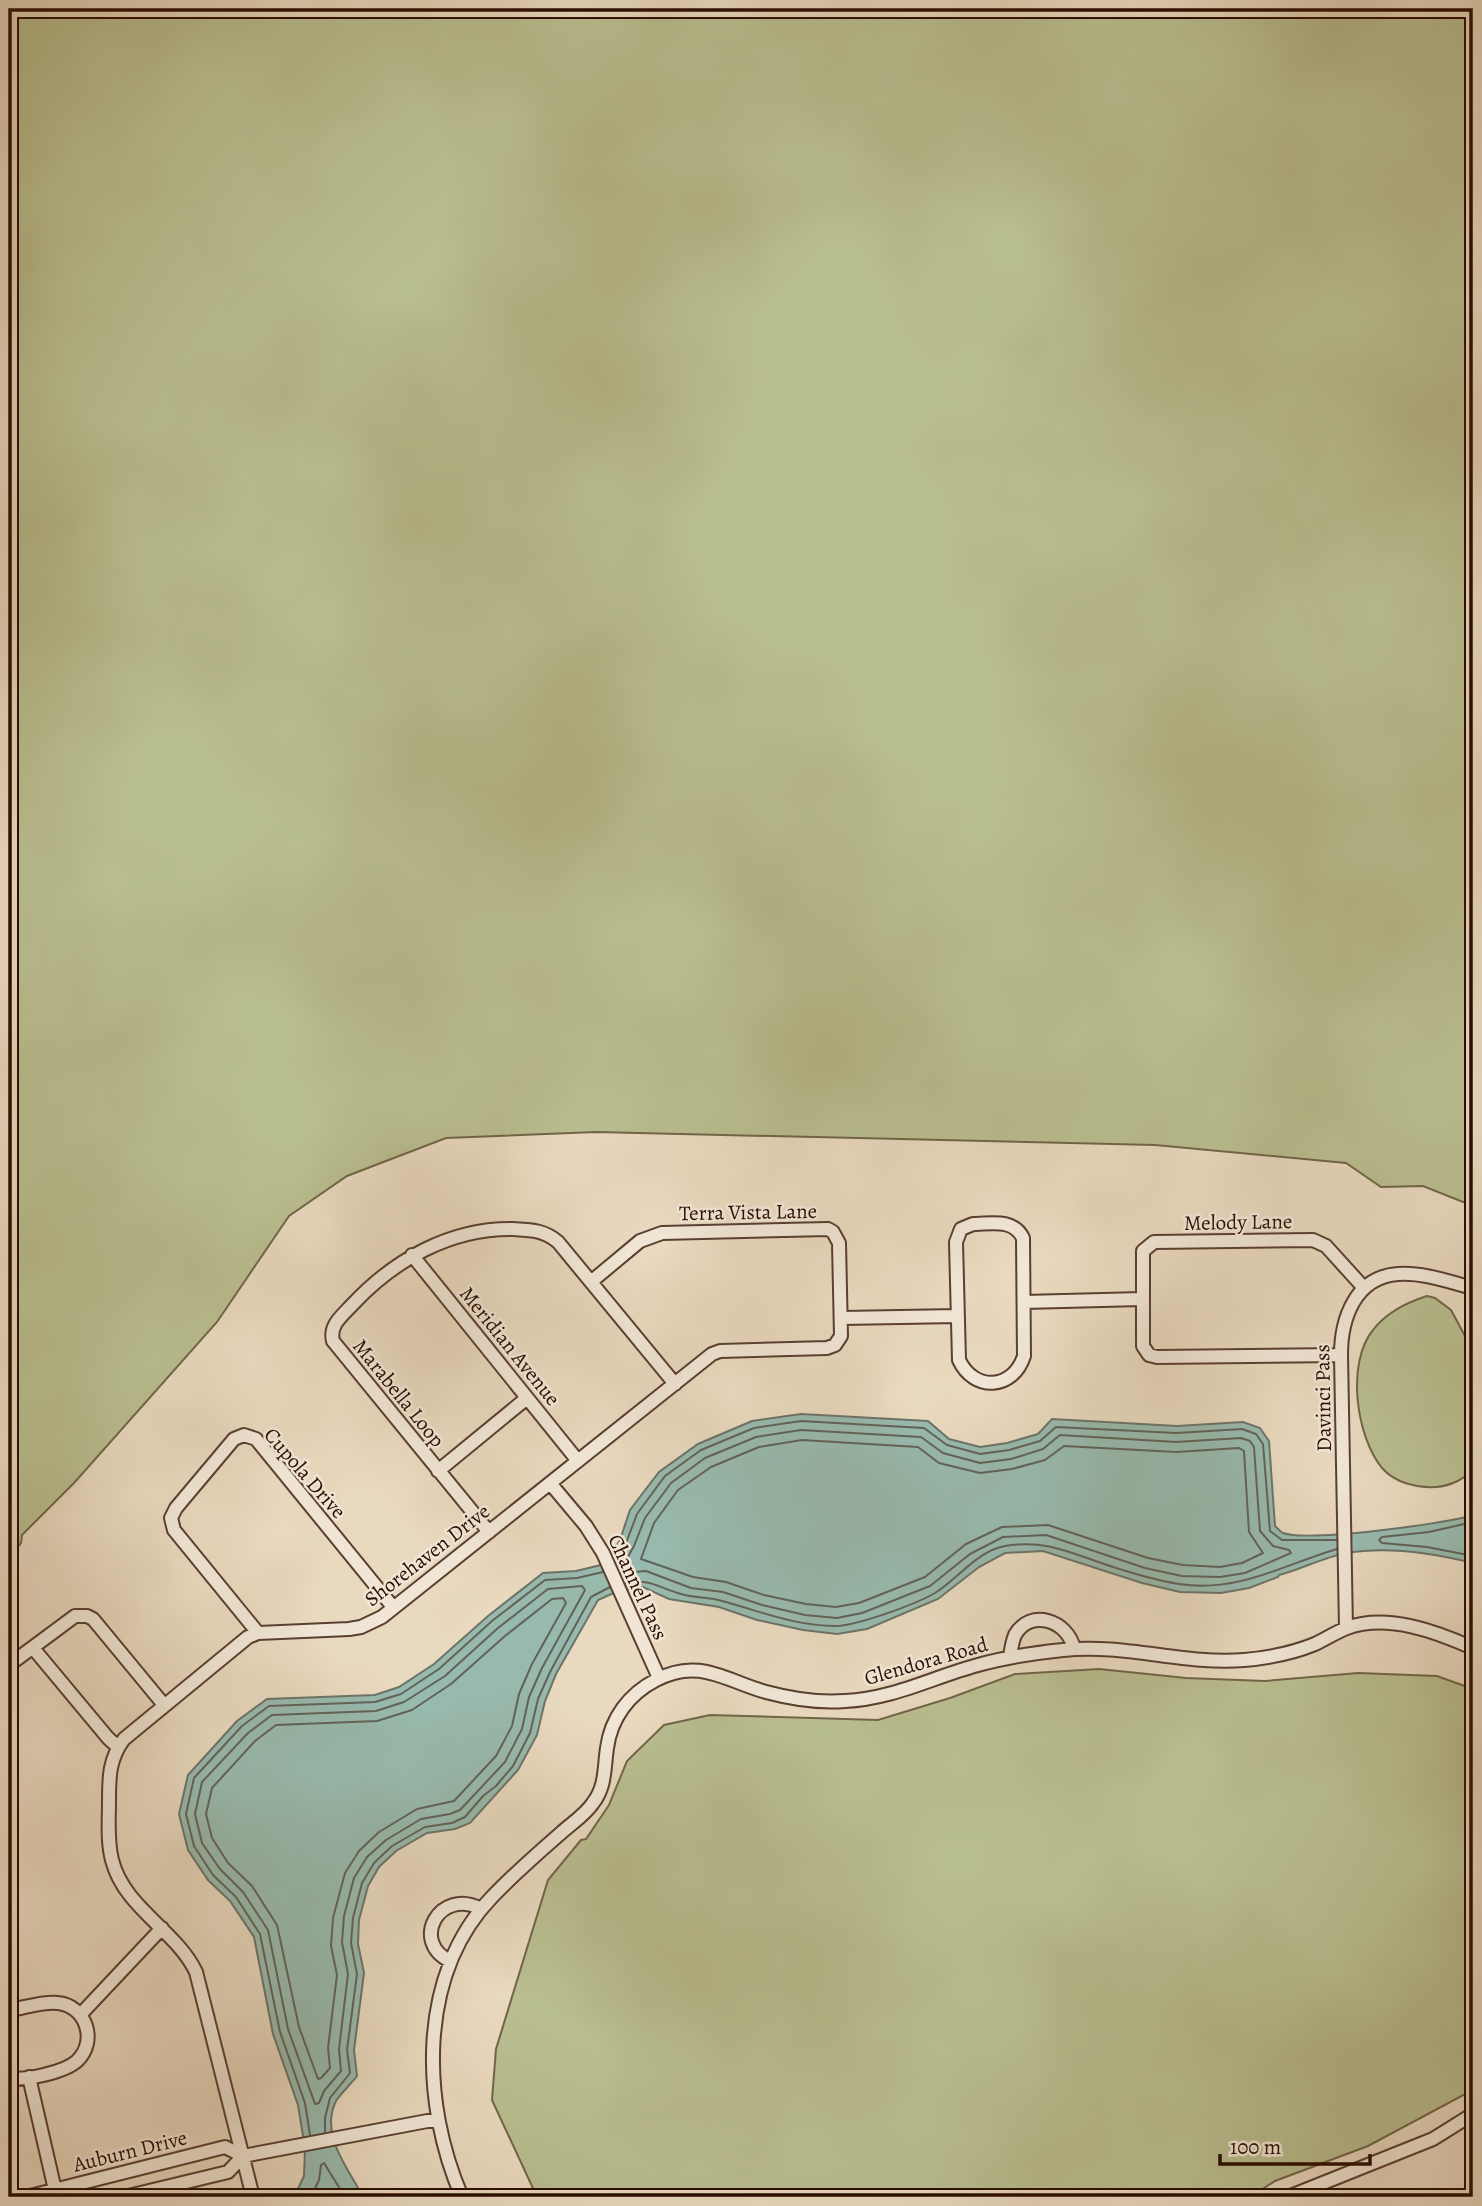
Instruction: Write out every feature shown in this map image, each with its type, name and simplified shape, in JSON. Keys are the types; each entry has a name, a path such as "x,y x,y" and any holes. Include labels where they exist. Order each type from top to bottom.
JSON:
{"street":[{"path":"969,1224 1006,1224 1018,1230 1023,1243 1024,1302 1023,1360 1016,1373 999,1382 978,1380 968,1374 961,1365 958,1354 956,1242 959,1232 969,1224"},
{"name":"Terra Vista Lane","path":"592,1281 640,1241 662,1233 823,1228 833,1232 839,1243 842,1318"},
{"name":"Marabella Loop","path":"489,1532 336,1346 331,1336 334,1324 360,1297 412,1255 439,1242 495,1230 532,1230 551,1236 592,1281 675,1384"},
{"name":"Melody Lane","path":"1142,1299 1143,1251 1154,1242 1313,1240 1326,1246 1364,1288"},
{"name":"Meridian Avenue","path":"412,1255 578,1461"},
{"path":"1364,1288 1397,1273 1425,1276 1473,1288"},
{"name":"Davinci Pass","path":"1346,1628 1342,1324 1355,1298 1364,1288"},
{"path":"1024,1302 1142,1299 1143,1346 1153,1357 1341,1355"},
{"path":"842,1318 958,1316"},
{"name":"Shorehaven Drive","path":"118,1747 239,1643 258,1633 349,1629 372,1622 712,1354 720,1351 832,1347 841,1336 842,1318"},
{"path":"438,1471 527,1398"},
{"name":"Cupola Drive","path":"258,1633 174,1530 171,1518 176,1508 234,1439 244,1435 256,1439 393,1607"},
{"name":"Channel Pass","path":"550,1483 586,1526 603,1553 659,1678"},
{"path":"9,1665 75,1616 87,1616 93,1619 164,1705"},
{"path":"1010,1657 1015,1635 1026,1625 1040,1620 1063,1627 1069,1633 1074,1649"},
{"path":"1346,1628 1361,1624 1418,1627 1473,1648"},
{"name":"Glendora Road","path":"462,2197 450,2166 434,2095 437,2013 450,1961 466,1930 481,1909 528,1862 591,1807 605,1774 607,1745 616,1718 633,1696 659,1678 697,1670 724,1676 750,1688 791,1698 844,1701 893,1694 1010,1657 1074,1649 1127,1651 1208,1660 1244,1660 1291,1652 1315,1644 1346,1628"},
{"path":"33,1648 118,1747 109,1771 109,1841 113,1864 126,1891 181,1947 196,1972 253,2197"},
{"path":"450,1961 436,1952 432,1944 431,1929 434,1921 444,1908 457,1903 471,1904 481,1909"},
{"path":"81,2014 162,1928"},
{"path":"9,2010 60,2003 70,2006 81,2014 88,2036 80,2057 67,2068 29,2077 9,2078"},
{"path":"29,2077 55,2190"},
{"path":"1288,2197 1433,2140 1473,2114"},
{"name":"Auburn Drive","path":"124,2197 228,2172 243,2156 438,2119"},
{"name":"Auburn Drive","path":"26,2197 225,2147 243,2156"}],"green space":[{"path":"9,9 1473,9 1473,1206 1423,1186 1381,1187 1346,1163 1155,1145 596,1132 446,1138 347,1176 289,1216 217,1322 74,1483 22,1535 21,1543 9,1557"},
{"path":"1427,1296 1435,1298 1451,1310 1473,1351 1473,1468 1457,1481 1436,1487 1407,1484 1382,1468 1366,1438 1357,1380 1359,1361 1373,1330 1384,1318 1398,1309"},
{"path":"1099,1669 1186,1678 1265,1681 1358,1673 1437,1676 1473,1689 1473,2090 1368,2146 1275,2181 1250,2197 537,2197 492,2100 496,2049 548,1880 581,1840 586,1839 609,1805 627,1761 664,1725 710,1715 878,1720 1015,1674"}],"water":[{"path":"801,1414 928,1421 949,1439 980,1447 1038,1434 1052,1419 1177,1426 1243,1422 1260,1428 1269,1441 1275,1526 1282,1533 1347,1534 1473,1515 1473,1563 1410,1552 1363,1551 1330,1557 1249,1588 1221,1593 1180,1592 1142,1583 1043,1551 1005,1553 979,1567 938,1599 867,1629 837,1634 803,1630 757,1620 719,1607 669,1599 643,1587 618,1591 598,1600 556,1674 545,1701 537,1735 518,1770 470,1823 455,1829 427,1833 396,1851 379,1867 368,1886 359,1920 358,1944 364,1973 354,2050 357,2076 336,2101 331,2126 338,2151 363,2197 294,2197 304,2176 305,2148 298,2105 273,2034 254,1937 230,1901 208,1880 188,1850 179,1814 188,1775 237,1721 267,1699 375,1695 399,1687 434,1664 488,1616 543,1573 576,1571 605,1564 620,1540 630,1510 659,1472 698,1444 752,1421"}]}
